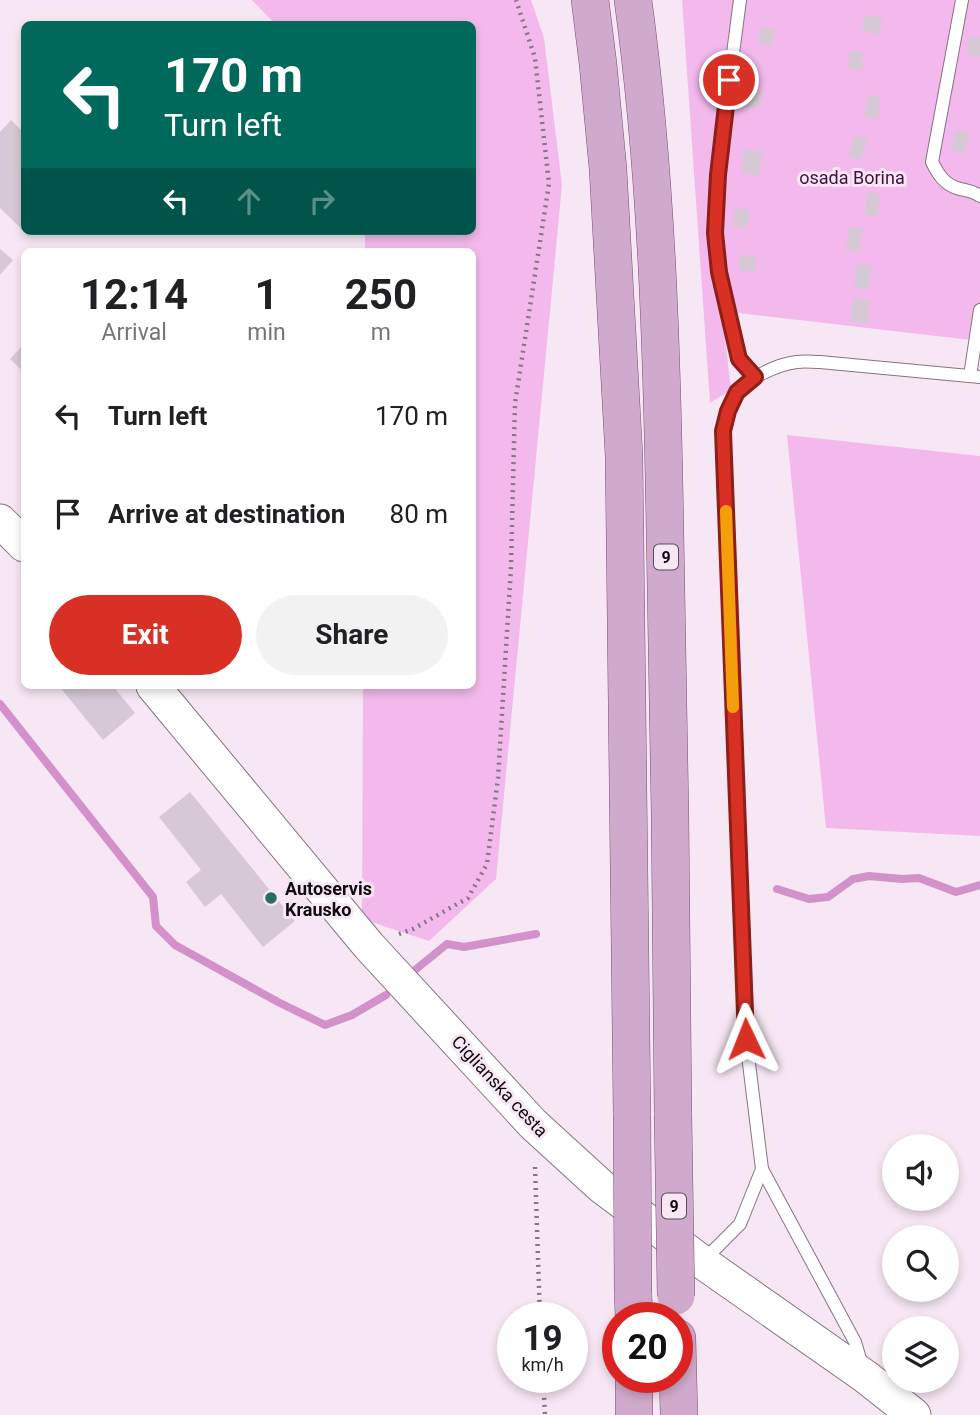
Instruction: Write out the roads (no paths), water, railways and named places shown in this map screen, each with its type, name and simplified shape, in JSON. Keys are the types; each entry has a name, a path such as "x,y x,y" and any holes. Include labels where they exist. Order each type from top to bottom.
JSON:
{"main road":[{"path":"590,0 608,169 624,456 634,1302"},
{"name":"9","path":"633,0 651,160 664,456 671,788 676,1302"},
{"path":"634,1393 634,1415"},
{"path":"678,1393 679,1415"}],"street":[{"path":"0,521 21,542"},
{"name":"Ciglianska cesta","path":"155,689 369,946 533,1124 602,1186 702,1262 866,1377 914,1415"}],"lane":[{"path":"740,0 718,175 715,233 719,272 739,359 755,377"},
{"path":"962,0 932,162 940,177 955,188 980,196"},
{"path":"866,1377 855,1342 762,1169 746,1039 723,431 737,392 755,377 796,362 975,377 980,310"},
{"path":"702,1262 740,1224 762,1169"}],"waterway":[{"path":"0,704 153,897 156,926 175,945 325,1025 352,1015 386,995"},
{"path":"777,889 809,899 828,897 853,879 869,876 919,878 956,892 980,885"},
{"path":"415,970 447,944 464,947 536,934"}],"place":[{"name":"Autoservis Krausko","path":"271,898"}],"park label":[{"name":"osada Borina","path":"852,177"}]}
